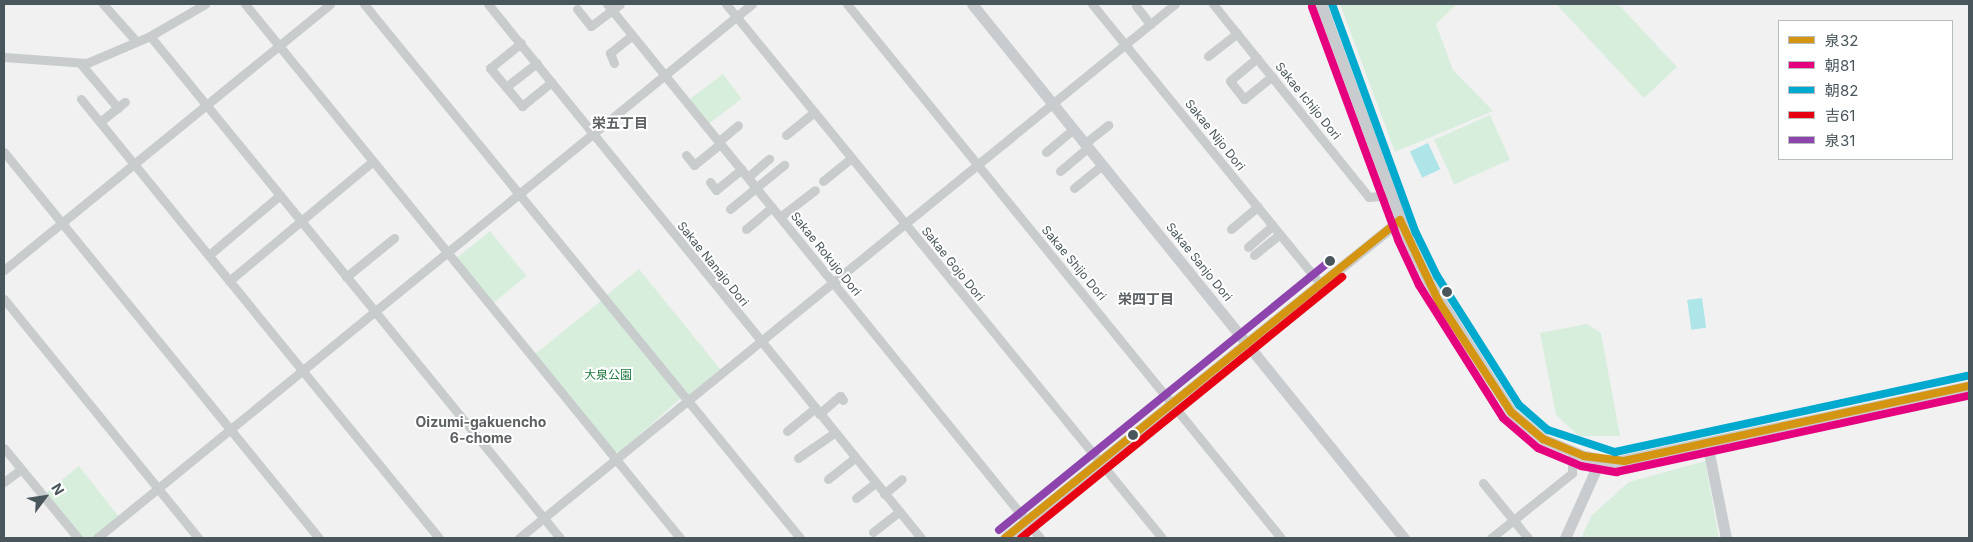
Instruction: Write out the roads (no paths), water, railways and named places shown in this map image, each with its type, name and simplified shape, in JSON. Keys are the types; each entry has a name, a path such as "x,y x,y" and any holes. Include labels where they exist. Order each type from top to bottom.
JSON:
{"street":[{"path":"103,4 136,41"},
{"path":"4,58 80,63 150,36 205,4"},
{"path":"245,4 680,538"},
{"path":"4,270 330,4"},
{"path":"364,4 800,538"},
{"name":"Sakae Nanajo Dori","path":"488,4 899,512 916,536"},
{"path":"578,9 591,26 609,7 620,4"},
{"name":"Sakae Gojo Dori","path":"726,4 1162,538"},
{"path":"97,538 752,4"},
{"name":"Sakae Shijo Dori","path":"847,4 1281,538"},
{"name":"Sakae Sanjo Dori","path":"972,4 1072,130 1404,538"},
{"name":"Sakae Nijo Dori","path":"1092,4 1319,282"},
{"path":"519,538 688,403 904,224 1175,4"},
{"name":"Sakae Ichijo Dori","path":"1213,4 1369,197 1391,195"},
{"path":"1321,4 1400,220 1440,302 1511,412 1543,439 1572,452 1600,460 1624,461 1969,386"},
{"path":"1136,6 1150,24"},
{"name":"Sakae Rokujo Dori","path":"609,7 1040,538"},
{"path":"1208,56 1236,33"},
{"path":"614,64 610,53 632,35"},
{"path":"150,36 560,538"},
{"path":"520,43 490,68 522,106 552,82"},
{"path":"1257,58 1230,81 1244,99 1272,76"},
{"path":"80,63 118,108"},
{"path":"506,87 537,63"},
{"path":"81,99 439,538"},
{"path":"100,122 125,102"},
{"path":"786,135 814,112"},
{"path":"1060,171 1108,125"},
{"path":"686,155 694,165 738,126"},
{"path":"1046,152 1072,130"},
{"path":"4,152 319,538"},
{"path":"823,181 851,158"},
{"path":"748,177 769,159"},
{"path":"229,281 373,161"},
{"path":"730,209 784,165"},
{"path":"1074,188 1102,165"},
{"path":"710,182 716,190 742,169"},
{"path":"780,217 815,190"},
{"path":"209,255 280,195"},
{"path":"1231,229 1258,206"},
{"path":"746,229 772,207"},
{"path":"1005,538 1319,282 1400,220"},
{"path":"1248,247 1273,225"},
{"path":"1254,256 1280,234"},
{"path":"346,277 394,238"},
{"path":"4,300 198,538"},
{"path":"787,431 840,396 843,400"},
{"path":"798,458 834,433"},
{"path":"1707,443 1726,538"},
{"path":"4,448 78,538"},
{"path":"1491,538 1572,473 1572,452"},
{"path":"828,479 855,458"},
{"path":"1565,538 1600,460"},
{"path":"4,482 21,469"},
{"path":"884,494 902,479"},
{"path":"856,498 875,483"},
{"path":"1483,483 1528,538"},
{"path":"874,532 899,512"}],"water":[{"path":"1428,143 1440,169 1422,178 1410,151"},
{"path":"1702,298 1706,328 1691,330 1687,300"}],"district":[{"name":"栄五丁目","path":"620,123"},
{"name":"栄四丁目","path":"1146,299"},
{"name":"Oizumi-gakuencho 6-chome","path":"481,430"}],"park label":[{"name":"大泉公園","path":"608,375"}]}
